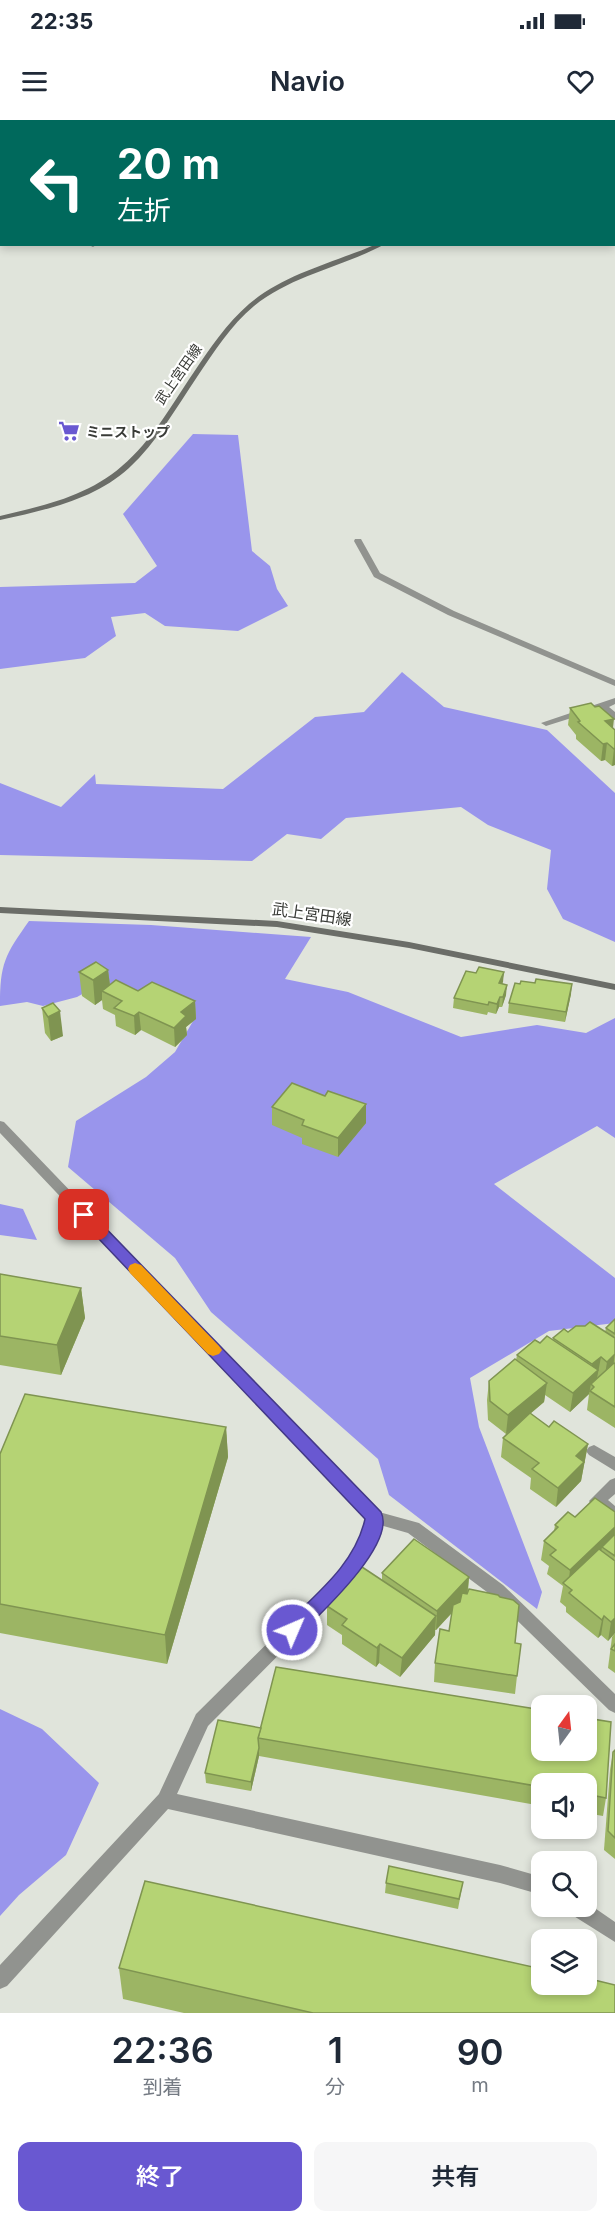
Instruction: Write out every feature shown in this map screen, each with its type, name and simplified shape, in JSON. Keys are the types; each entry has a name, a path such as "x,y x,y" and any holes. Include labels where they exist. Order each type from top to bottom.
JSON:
{"main road":[{"name":"武上宮田線","path":"1,516 81,493 119,473 134,460 155,434 226,331 253,304 284,286 378,246"},
{"name":"武上宮田線","path":"0,910 277,924 409,945 615,987"}],"street":[{"path":"358,541 377,575 451,613 615,683"},
{"path":"610,703 604,708 615,717"},
{"path":"546,723 610,703"},
{"path":"0,1125 375,1517 413,1528 497,1590 615,1705"},
{"path":"594,1451 615,1465"},
{"path":"615,1484 597,1501 615,1514"},
{"path":"0,1979 165,1800 202,1720 347,1575 369,1540 375,1517"},
{"path":"165,1800 531,1883"},
{"path":"592,1917 615,1933"}],"shaded area":[{"path":"193,434 238,435 252,551 270,566 277,589 288,606 238,631 165,626 145,613 111,617 116,636 85,658 0,669 0,587 135,583 157,566 123,514"},
{"path":"402,672 444,707 547,730 615,793 615,942 563,919 547,889 551,850 488,825 461,807 346,818 321,839 287,834 252,861 0,855 0,783 61,807 95,774 96,784 223,789 315,717 364,712"},
{"path":"29,921 151,925 311,937 285,979 348,992 461,1037 537,1025 586,1033 615,1018 615,1138 597,1126 494,1184 615,1278 615,1323 549,1331 470,1378 479,1427 542,1592 537,1609 389,1495 378,1459 211,1312 175,1258 68,1167 76,1121 146,1077 175,1052 196,1016 119,996 102,983 77,997 43,1006 27,1002 0,1006 1,979 9,951"},
{"path":"0,1204 23,1209 37,1240 0,1235"},
{"path":"0,1709 42,1729 99,1783 66,1855 19,1895 0,1916"}],"building":[{"path":"591,703 595,707 599,706 614,719 605,721 615,730 614,749 607,743 603,744 578,722 580,721 570,708"},
{"path":"96,962 108,970 93,980 79,972"},
{"path":"479,967 504,972 499,983 507,985 503,997 500,997 497,1004 489,1002 488,1005 454,998 466,971 476,973"},
{"path":"536,979 572,984 566,1012 509,1003 515,983 520,984 521,981 535,983"},
{"path":"116,980 138,991 152,982 195,1001 181,1012 186,1016 174,1028 139,1012 134,1016 114,1008 122,1001 102,991"},
{"path":"53,1003 60,1011 48,1017 42,1008"},
{"path":"292,1083 325,1096 328,1091 366,1104 338,1138 302,1125 304,1120 272,1107"},
{"path":"0,1274 81,1288 57,1345 0,1336"},
{"path":"615,1319 615,1334 606,1328"},
{"path":"590,1322 615,1338 615,1354 607,1362 601,1357 592,1364 553,1338 564,1329 568,1332 576,1326 585,1326"},
{"path":"547,1336 598,1370 573,1393 517,1355 535,1340 540,1343"},
{"path":"515,1359 547,1383 508,1415 490,1401 489,1381"},
{"path":"614,1363 615,1407 590,1391 594,1387 591,1384"},
{"path":"25,1394 226,1427 165,1635 0,1604 0,1454"},
{"path":"530,1413 549,1427 554,1421 588,1444 576,1456 584,1462 558,1488 532,1469 539,1463 503,1438"},
{"path":"595,1498 615,1512 615,1527 570,1570 550,1555 556,1550 544,1541 558,1527 555,1525 568,1512 575,1517"},
{"path":"615,1534 615,1556 602,1547"},
{"path":"414,1539 469,1577 437,1611 382,1573"},
{"path":"599,1549 615,1561 615,1618 611,1622 604,1616 602,1620 569,1593 572,1590 563,1583"},
{"path":"362,1567 436,1616 402,1658 380,1644 377,1648 342,1625 347,1619 327,1606"},
{"path":"469,1589 498,1595 513,1600 519,1605 515,1643 521,1644 517,1676 435,1663 440,1629 449,1631 453,1605 460,1602 462,1593 467,1594"},
{"path":"276,1667 531,1708 531,1761 597,1761 597,1720 611,1722 606,1798 597,1796 597,1773 531,1773 531,1785 258,1738"},
{"path":"218,1720 261,1728 251,1782 205,1773"},
{"path":"615,1750 615,1838 608,1831 613,1752"},
{"path":"389,1866 463,1882 459,1899 386,1883"},
{"path":"145,1881 531,1967 531,1995 597,1995 597,1981 615,1985 615,2013 313,2013 119,1968"}],"slow traffic":[{"path":"135,1269 213,1350"}],"place":[{"name":"ミニストップ","path":"69,431"}],"route":[{"path":"84,1215 375,1517 369,1540 347,1575 292,1630"}]}
